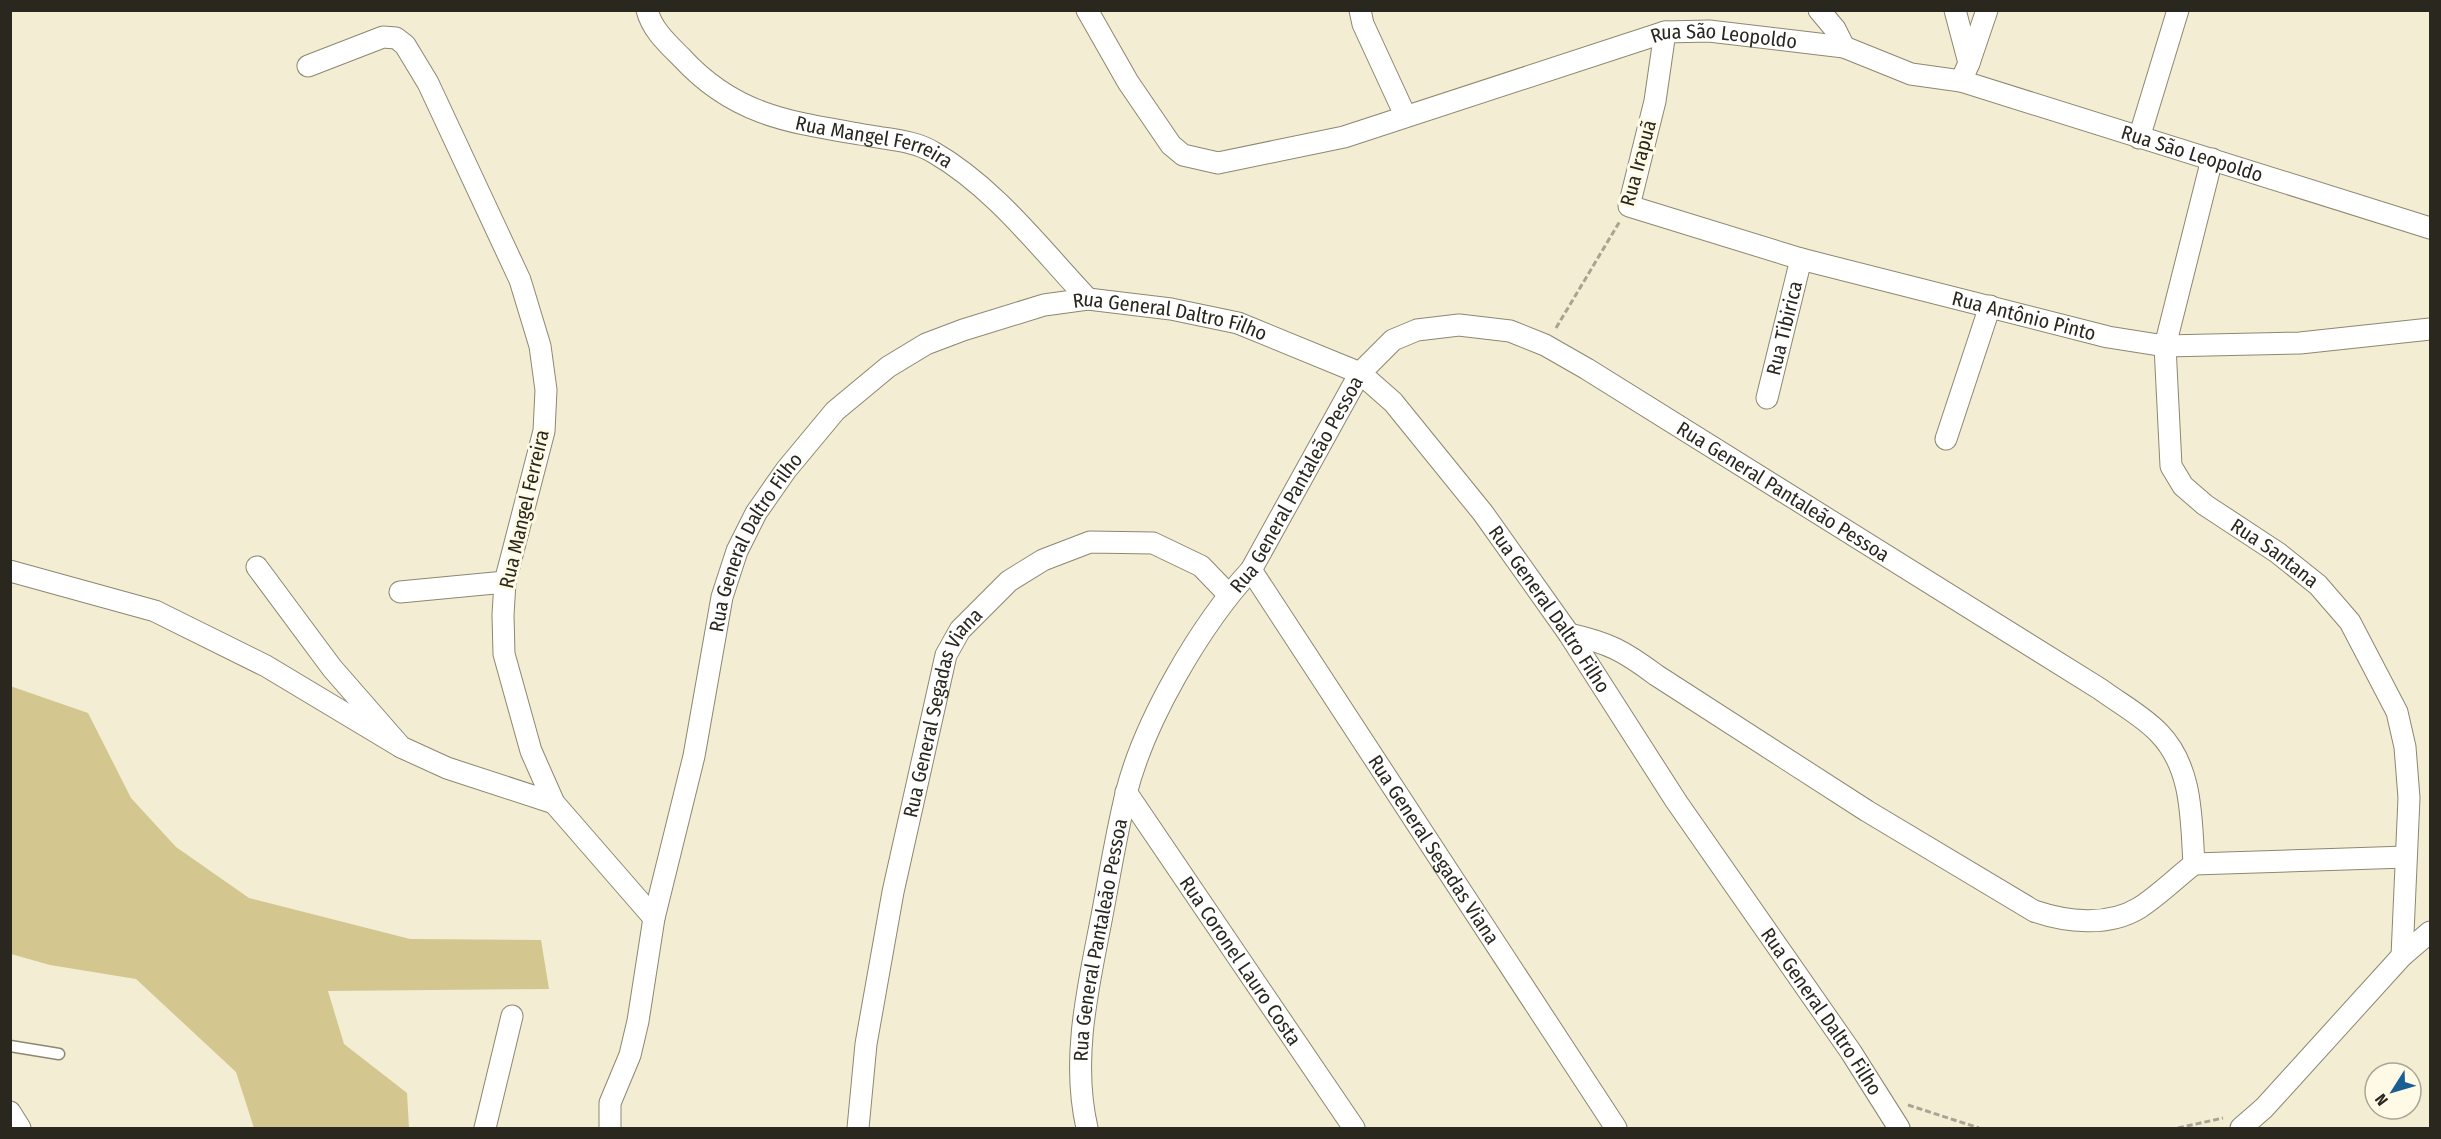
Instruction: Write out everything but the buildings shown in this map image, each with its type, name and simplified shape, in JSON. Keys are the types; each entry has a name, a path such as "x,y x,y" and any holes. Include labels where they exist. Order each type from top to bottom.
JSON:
{"street":[{"name":"Rua Mangel Ferreira","path":"647,10 658,33 693,70 755,112 803,125 915,144 949,161 994,198 1088,300"},
{"name":"Rua São Leopoldo","path":"1087,10 1160,131 1183,155 1199,160 1218,163 1344,137 1405,115 1665,32 1709,31 1844,47 1911,74 1965,72 2139,138 2430,228"},
{"path":"1360,10 1363,24 1405,115"},
{"path":"1819,10 1844,47"},
{"path":"1954,10 1965,72"},
{"path":"1965,72 1987,10"},
{"path":"2139,138 2178,10"},
{"name":"Rua Irapuã","path":"1629,206 1654,101 1665,32"},
{"name":"Rua Mangel Ferreira","path":"308,66 383,37 396,38 405,45 428,83 520,280 540,346 546,390 544,431 505,582 504,654 531,752 554,803 654,918"},
{"name":"Rua Santana","path":"2212,159 2166,346 2170,466 2183,486 2205,505 2278,553 2318,585 2350,622 2393,703 2405,747 2409,798 2402,957"},
{"name":"Rua Antônio Pinto","path":"1629,206 1802,259 2108,338 2166,346 2300,343 2430,329"},
{"name":"Rua Tibirica","path":"1767,398 1802,259"},
{"name":"Rua General Daltro Filho","path":"610,1128 610,1103 630,1055 639,1021 654,918 694,756 722,597 737,550 756,513 786,470 835,411 857,390 926,344 1044,305 1088,300 1171,309 1238,323 1360,373 1394,402 1476,503 1569,634 1676,801 1878,1094 1894,1124"},
{"path":"1946,439 1990,306"},
{"name":"Rua General Pantaleão Pessoa","path":"1087,1128 1079,1096 1080,1045 1091,970 1126,792 1154,718 1228,595 1251,570 1360,373 1393,340 1417,330 1459,325 1510,331 1545,345 2100,689 2159,733 2175,756 2187,782 2194,864"},
{"name":"Rua General Segadas Viana","path":"858,1128 866,1044 893,892 946,656 960,630 1009,581 1043,560 1090,542 1153,543 1201,567 1228,595"},
{"path":"257,567 332,668 401,747"},
{"name":"Rua General Segadas Viana","path":"1251,570 1616,1128"},
{"path":"10,571 155,611 266,666 401,747 447,768 554,803"},
{"path":"400,592 505,582"},
{"path":"1569,634 1603,641 1627,653 1867,811 2034,911 2053,918 2090,921 2120,917 2138,908 2194,864 2406,857"},
{"name":"Rua Coronel Lauro Costa","path":"1126,792 1354,1128"},
{"path":"2236,1122 2264,1108 2402,957 2430,932"},
{"path":"484,1128 512,1016"},
{"name":"Rua General Segadas Viana","path":"862,1101 867,1128"},
{"path":"10,1112 20,1128"}],"lane":[{"path":"10,1046 59,1054"}],"path":[{"name":"Rua Irapuã","path":"1545,345 1629,206"},
{"path":"1878,1094 1979,1128"},
{"path":"2178,1128 2236,1122"}],"shaded area":[{"path":"10,686 88,713 131,798 176,847 249,898 410,939 541,940 549,989 328,991 344,1044 407,1093 409,1128 254,1128 236,1072 136,979 50,965 11,954"}]}
